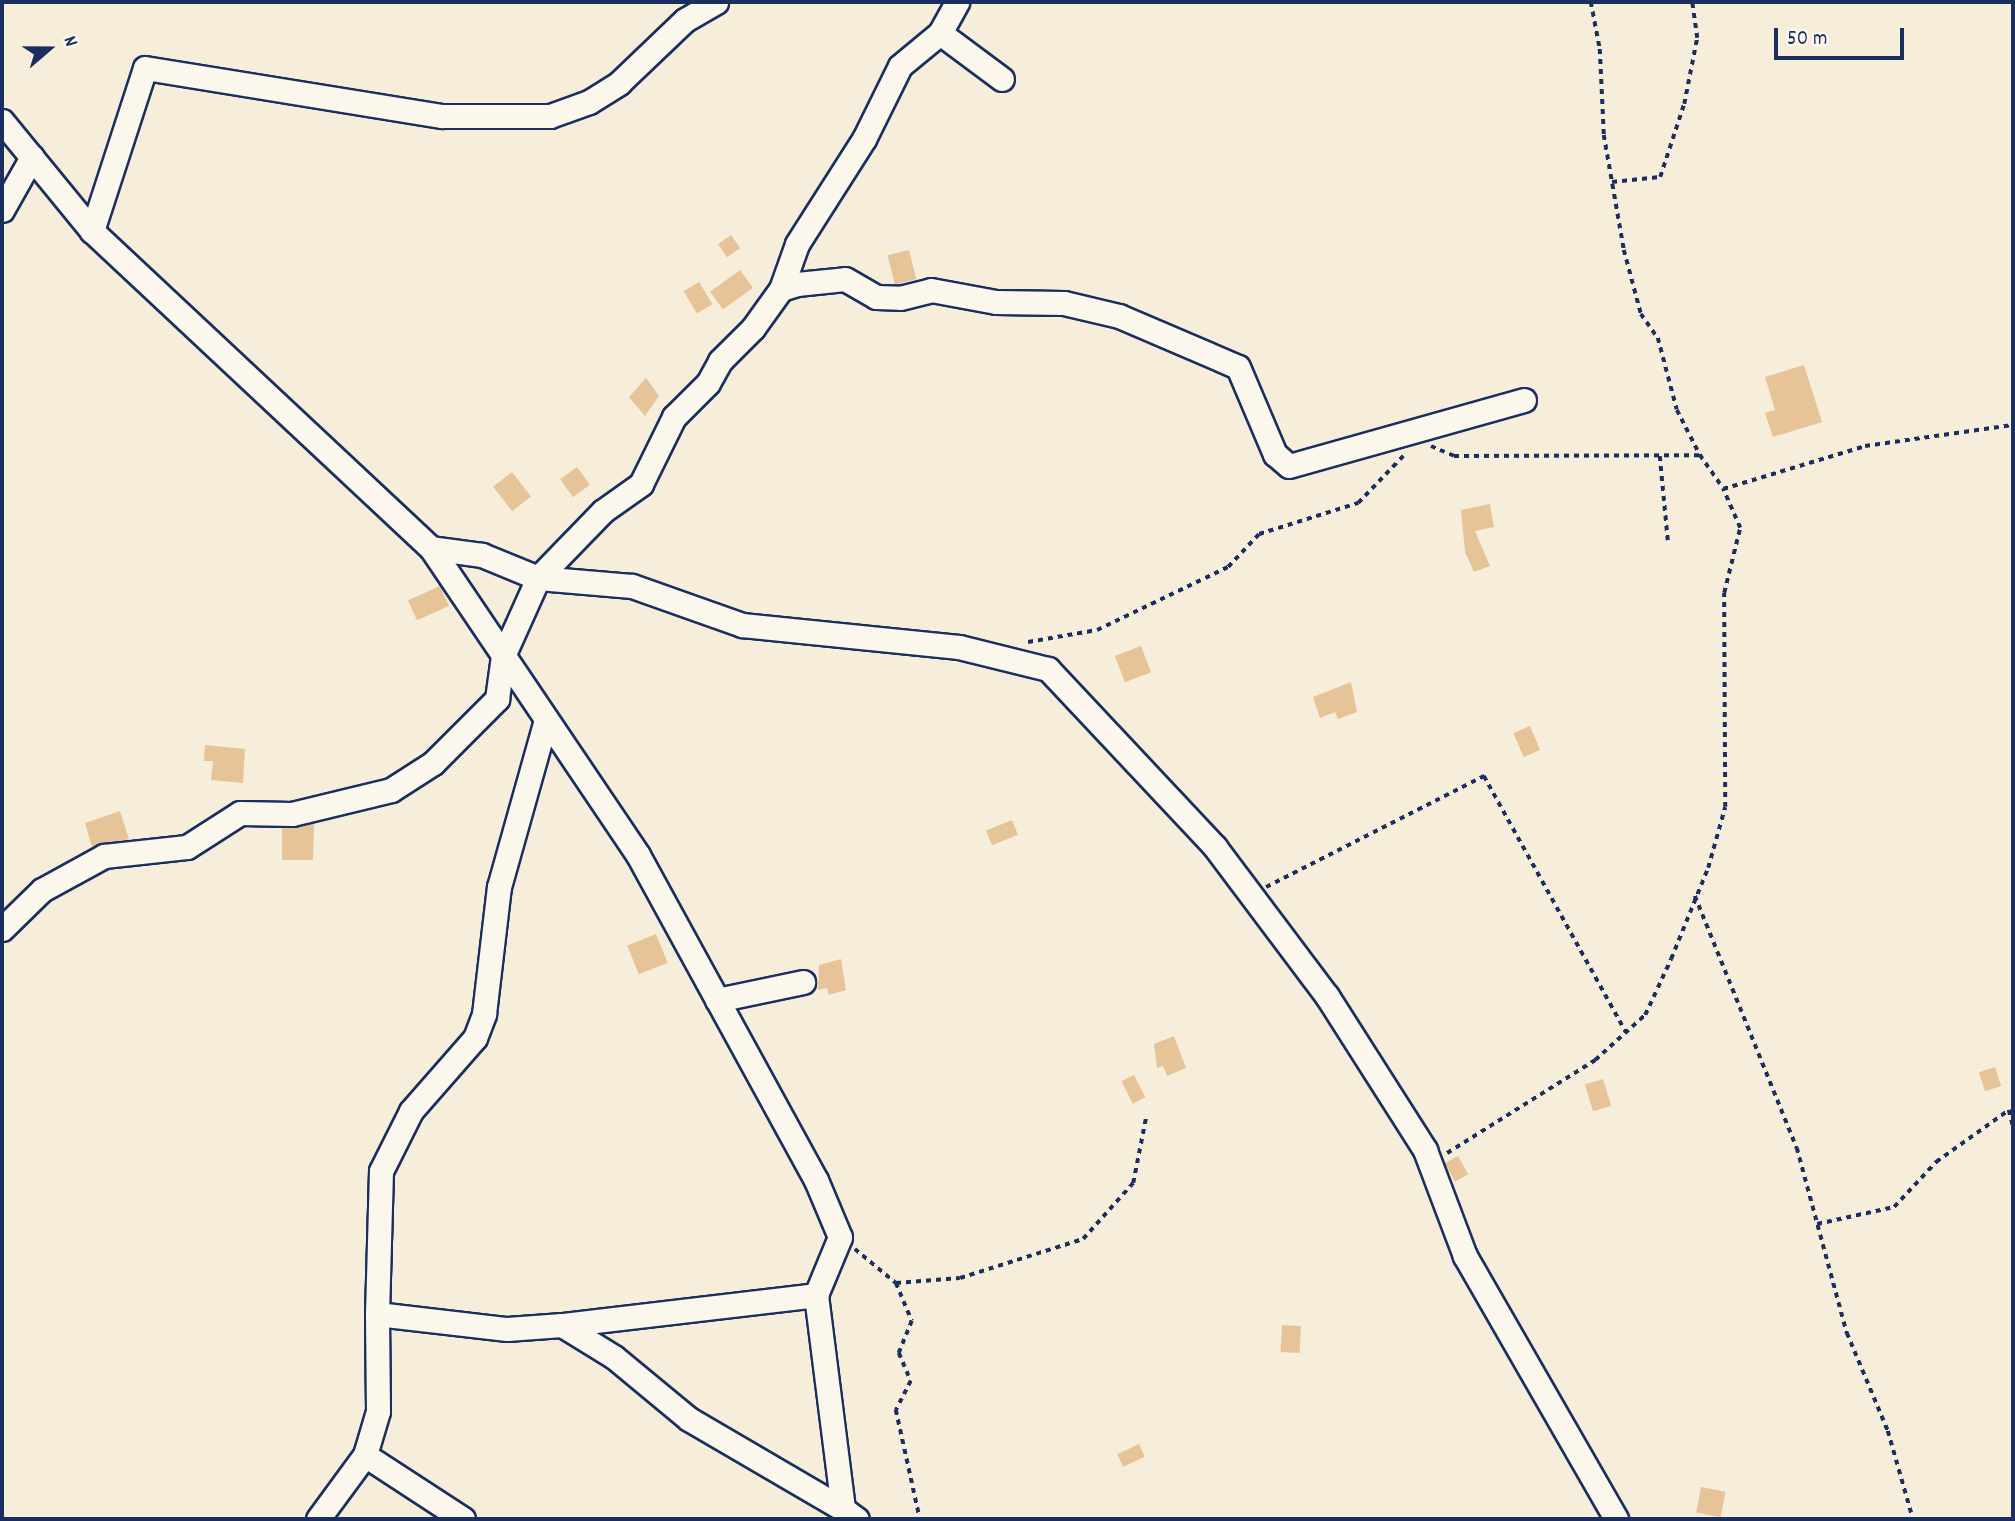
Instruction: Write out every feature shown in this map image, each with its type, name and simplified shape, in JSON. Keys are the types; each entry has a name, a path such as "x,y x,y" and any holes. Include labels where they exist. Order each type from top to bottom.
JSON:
{"street":[{"path":"92,232 145,68 442,116 550,116 589,102 619,83 685,20 716,2"},
{"path":"2,929 42,890 104,856 187,847 240,813 292,814 391,790 433,763 497,699 503,656 538,578 603,511 641,484 674,417 708,383 720,361 753,328 781,289 797,244 864,139 900,66 940,33 957,2"},
{"path":"940,33 1002,79"},
{"path":"2,121 92,232 431,548 638,855 816,1180 840,1237 816,1295 850,1514"},
{"path":"2,210 32,157"},
{"path":"781,289 845,279 876,297 900,298 931,290 996,302 1064,303 1119,316 1238,367 1275,454 1289,466 1524,400"},
{"path":"431,548 482,555 538,578 632,586 742,625 959,647 1048,669 1215,846 1326,996 1430,1163 1465,1256 1616,1519"},
{"path":"318,1519 365,1455 378,1411 377,1314 381,1171 411,1111 475,1038 484,1014 499,887 546,720"},
{"path":"717,1000 803,982"},
{"path":"377,1314 506,1329 562,1325 816,1295"},
{"path":"562,1325 614,1357 689,1419 850,1514"},
{"path":"365,1455 463,1519"}],"path":[{"path":"1430,1163 1595,1060 1645,1015 1708,868 1725,807 1724,593 1740,528 1723,489 1700,456 1677,410 1658,338 1641,314 1612,182 1591,2"},
{"path":"1612,182 1660,177 1684,104 1697,38 1692,2"},
{"path":"1723,489 1865,446 2013,425"},
{"path":"1418,441 1454,456 1700,456"},
{"path":"1023,643 1097,630 1228,567 1259,534 1358,503 1409,450"},
{"path":"1660,456 1668,541"},
{"path":"1251,895 1484,776 1626,1032"},
{"path":"1695,896 1788,1123 1847,1333 1888,1431 1913,1519"},
{"path":"1817,1224 1894,1207 1937,1162 2009,1110 2013,1126"},
{"path":"896,1283 960,1278 1083,1240 1133,1183 1146,1117"},
{"path":"840,1237 896,1283 912,1321 899,1353 911,1381 896,1410 920,1519"}],"building":[{"path":"731,235 740,248 727,257 718,244"},
{"path":"909,250 916,279 895,284 888,255"},
{"path":"740,270 753,288 723,310 710,292"},
{"path":"699,282 712,304 697,314 684,291"},
{"path":"1804,365 1822,422 1773,437 1765,413 1775,410 1765,377"},
{"path":"646,378 659,396 645,416 629,397"},
{"path":"577,467 590,485 573,497 560,479"},
{"path":"512,472 531,496 512,511 493,487"},
{"path":"1490,504 1494,527 1475,531 1490,566 1474,572 1465,552 1461,510"},
{"path":"440,586 449,606 417,620 408,600"},
{"path":"1141,646 1151,672 1125,682 1115,656"},
{"path":"1351,682 1357,712 1338,719 1335,712 1320,718 1313,697"},
{"path":"1530,726 1540,750 1524,757 1513,733"},
{"path":"205,745 245,749 243,783 211,780 213,761 204,761"},
{"path":"120,811 129,839 92,847 85,823"},
{"path":"1012,820 1018,835 992,845 986,830"},
{"path":"314,823 313,860 282,860 282,828"},
{"path":"656,934 668,963 639,974 627,946"},
{"path":"841,959 846,990 829,995 827,988 818,990 819,965"},
{"path":"1174,1036 1186,1068 1167,1076 1163,1066 1157,1068 1154,1044"},
{"path":"1995,1067 2001,1086 1985,1091 1979,1072"},
{"path":"1134,1075 1145,1097 1133,1104 1122,1081"},
{"path":"1603,1079 1611,1106 1593,1111 1585,1085"},
{"path":"1458,1156 1468,1174 1455,1182 1445,1163"},
{"path":"1282,1325 1301,1326 1300,1353 1281,1352"},
{"path":"1139,1444 1145,1457 1123,1467 1117,1454"},
{"path":"1701,1487 1726,1492 1721,1517 1696,1513"}]}
